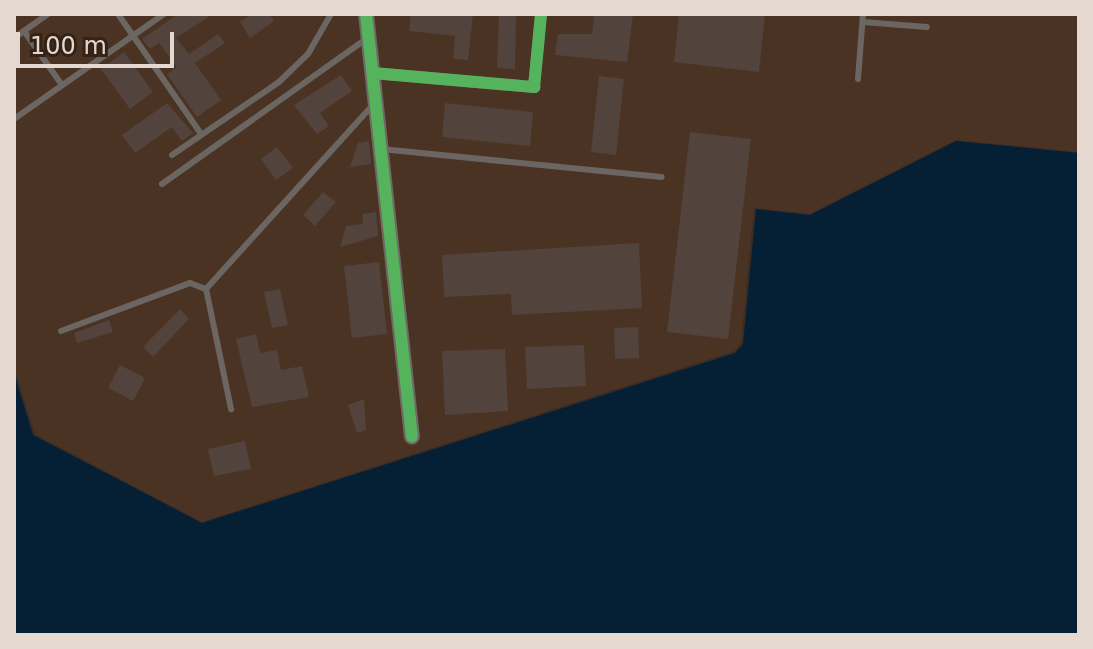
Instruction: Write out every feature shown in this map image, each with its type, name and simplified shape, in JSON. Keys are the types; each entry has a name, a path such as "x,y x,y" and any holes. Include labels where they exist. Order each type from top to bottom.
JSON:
{"street":[{"path":"366,14 412,437"},
{"path":"373,73 534,87 541,14"}],"lane":[{"path":"14,38 48,14"},
{"path":"118,14 201,134"},
{"path":"14,119 164,14"},
{"path":"172,155 279,82 308,54 331,14"},
{"path":"858,79 863,18 927,27"},
{"path":"24,31 62,85"},
{"path":"162,184 368,38"},
{"path":"206,289 376,102"},
{"path":"381,149 662,177"},
{"path":"61,331 190,283 206,289"},
{"path":"206,289 231,409"}],"shaded area":[{"path":"14,14 1079,14 1079,152 956,140 809,214 754,208 741,342 735,351 202,522 35,434 14,367"}],"water":[{"path":"956,141 1079,153 1079,635 14,635 14,373 33,435 202,523 735,353 743,344 756,209 810,215"}],"building":[{"path":"178,14 213,14 176,38 189,54 218,34 225,43 195,63 221,100 197,117 167,74 177,67 159,43 150,49 142,39"},
{"path":"252,14 270,14 274,21 250,38 240,22"},
{"path":"411,14 473,14 468,60 453,59 455,36 409,31"},
{"path":"499,14 516,14 515,69 497,68"},
{"path":"594,14 633,14 627,62 555,55 558,34 592,34"},
{"path":"679,14 765,14 759,72 674,62"},
{"path":"124,52 153,92 130,109 101,69"},
{"path":"341,75 352,91 320,113 329,126 317,134 294,105"},
{"path":"599,76 624,79 616,155 591,152"},
{"path":"167,103 193,133 182,141 172,127 135,153 122,135"},
{"path":"445,103 533,112 530,146 442,137"},
{"path":"690,132 751,139 728,339 667,332"},
{"path":"369,141 371,164 350,167 358,143"},
{"path":"277,147 293,168 276,180 261,159"},
{"path":"323,192 336,202 315,226 303,215"},
{"path":"376,212 378,236 340,247 346,226 363,224 362,214"},
{"path":"639,243 642,308 512,315 511,294 444,297 442,255"},
{"path":"379,262 387,334 352,338 344,266"},
{"path":"280,289 288,325 272,328 264,292"},
{"path":"180,309 189,319 153,357 143,347"},
{"path":"109,320 113,332 77,343 74,333"},
{"path":"638,327 639,358 615,359 614,328"},
{"path":"256,334 260,353 277,350 281,370 302,366 309,397 252,407 236,339"},
{"path":"584,345 586,386 527,389 525,347"},
{"path":"505,349 508,411 445,415 442,351"},
{"path":"120,365 145,378 133,401 108,388"},
{"path":"364,399 366,430 357,433 348,405"},
{"path":"245,441 251,469 214,476 208,449"}],"cycle path":[{"path":"366,14 412,437"},
{"path":"373,73 534,87 541,14"}]}
